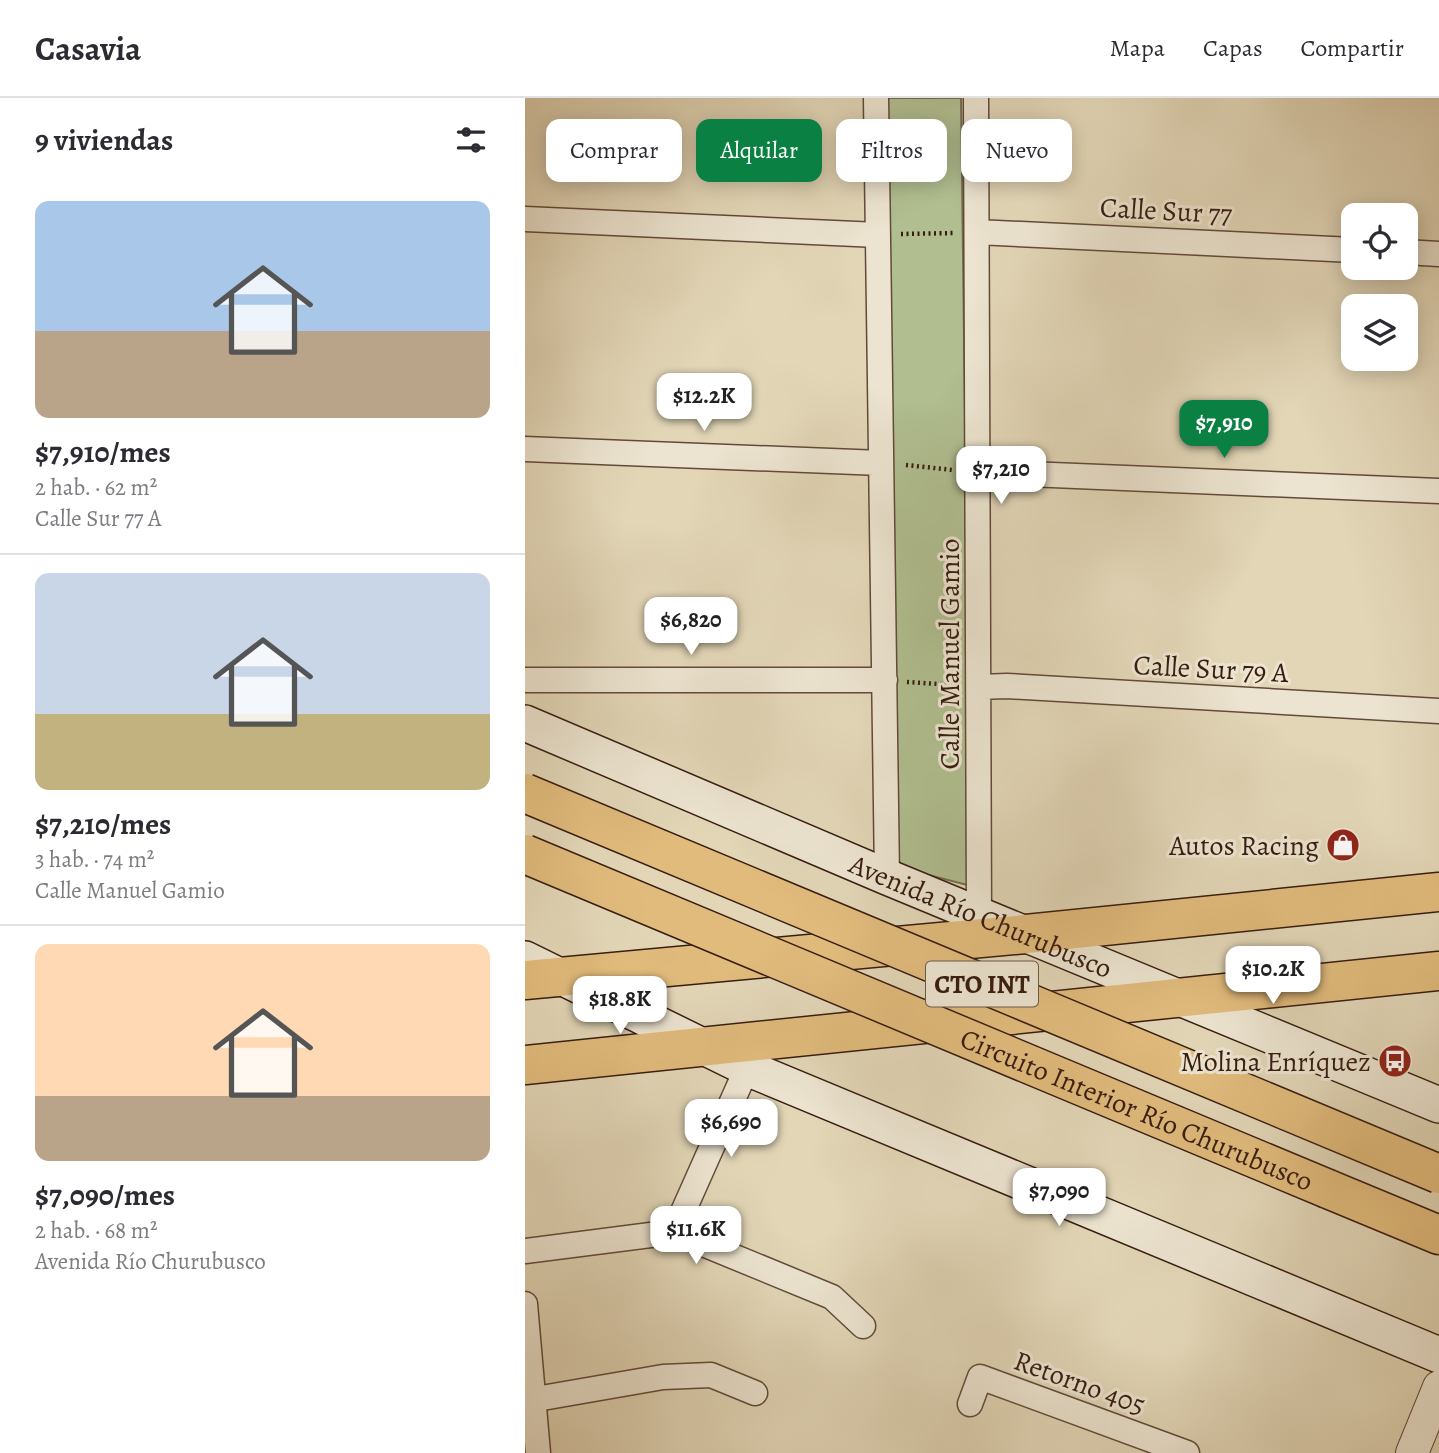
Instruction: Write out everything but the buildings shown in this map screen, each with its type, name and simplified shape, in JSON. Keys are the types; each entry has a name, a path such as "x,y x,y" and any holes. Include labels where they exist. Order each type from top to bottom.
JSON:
{"main road":[{"name":"Avenida Río Churubusco","path":"525,723 887,877 1439,1105"},
{"name":"Circuito Interior Río Churubusco","path":"525,793 1439,1174"},
{"name":"Circuito Interior Río Churubusco","path":"525,854 1439,1235"},
{"path":"543,978 1026,934 1439,892"},
{"path":"525,959 543,978 704,1046 747,1068 1439,1355"},
{"path":"525,1065 1439,971"}],"street":[{"path":"876,98 887,877"},
{"name":"Calle Manuel Gamio","path":"976,98 979,915"},
{"path":"525,219 878,234"},
{"name":"Calle Sur 77","path":"977,232 1341,249"},
{"path":"1418,253 1439,254"},
{"path":"525,449 881,463"},
{"path":"978,472 1439,491"},
{"path":"525,680 885,680"},
{"name":"Calle Sur 79 A","path":"979,687 1007,686 1439,711"},
{"path":"674,1232 747,1068"},
{"path":"525,1251 674,1232 832,1297 863,1326"},
{"path":"525,1304 529,1401 538,1453"},
{"path":"529,1401 663,1377 712,1375 755,1393"},
{"name":"Retorno 405","path":"970,1404 979,1377 1187,1453"},
{"path":"1412,1453 1439,1387"}],"path":[{"path":"878,234 977,232"},
{"path":"881,463 978,472"},
{"path":"885,680 979,687"}],"green space":[{"path":"886,98 961,98 971,886 890,865 886,182 947,182 947,119 886,119"}],"place":[{"name":"Autos Racing","path":"1343,845"},
{"name":"Molina Enríquez","path":"1395,1061"}]}
